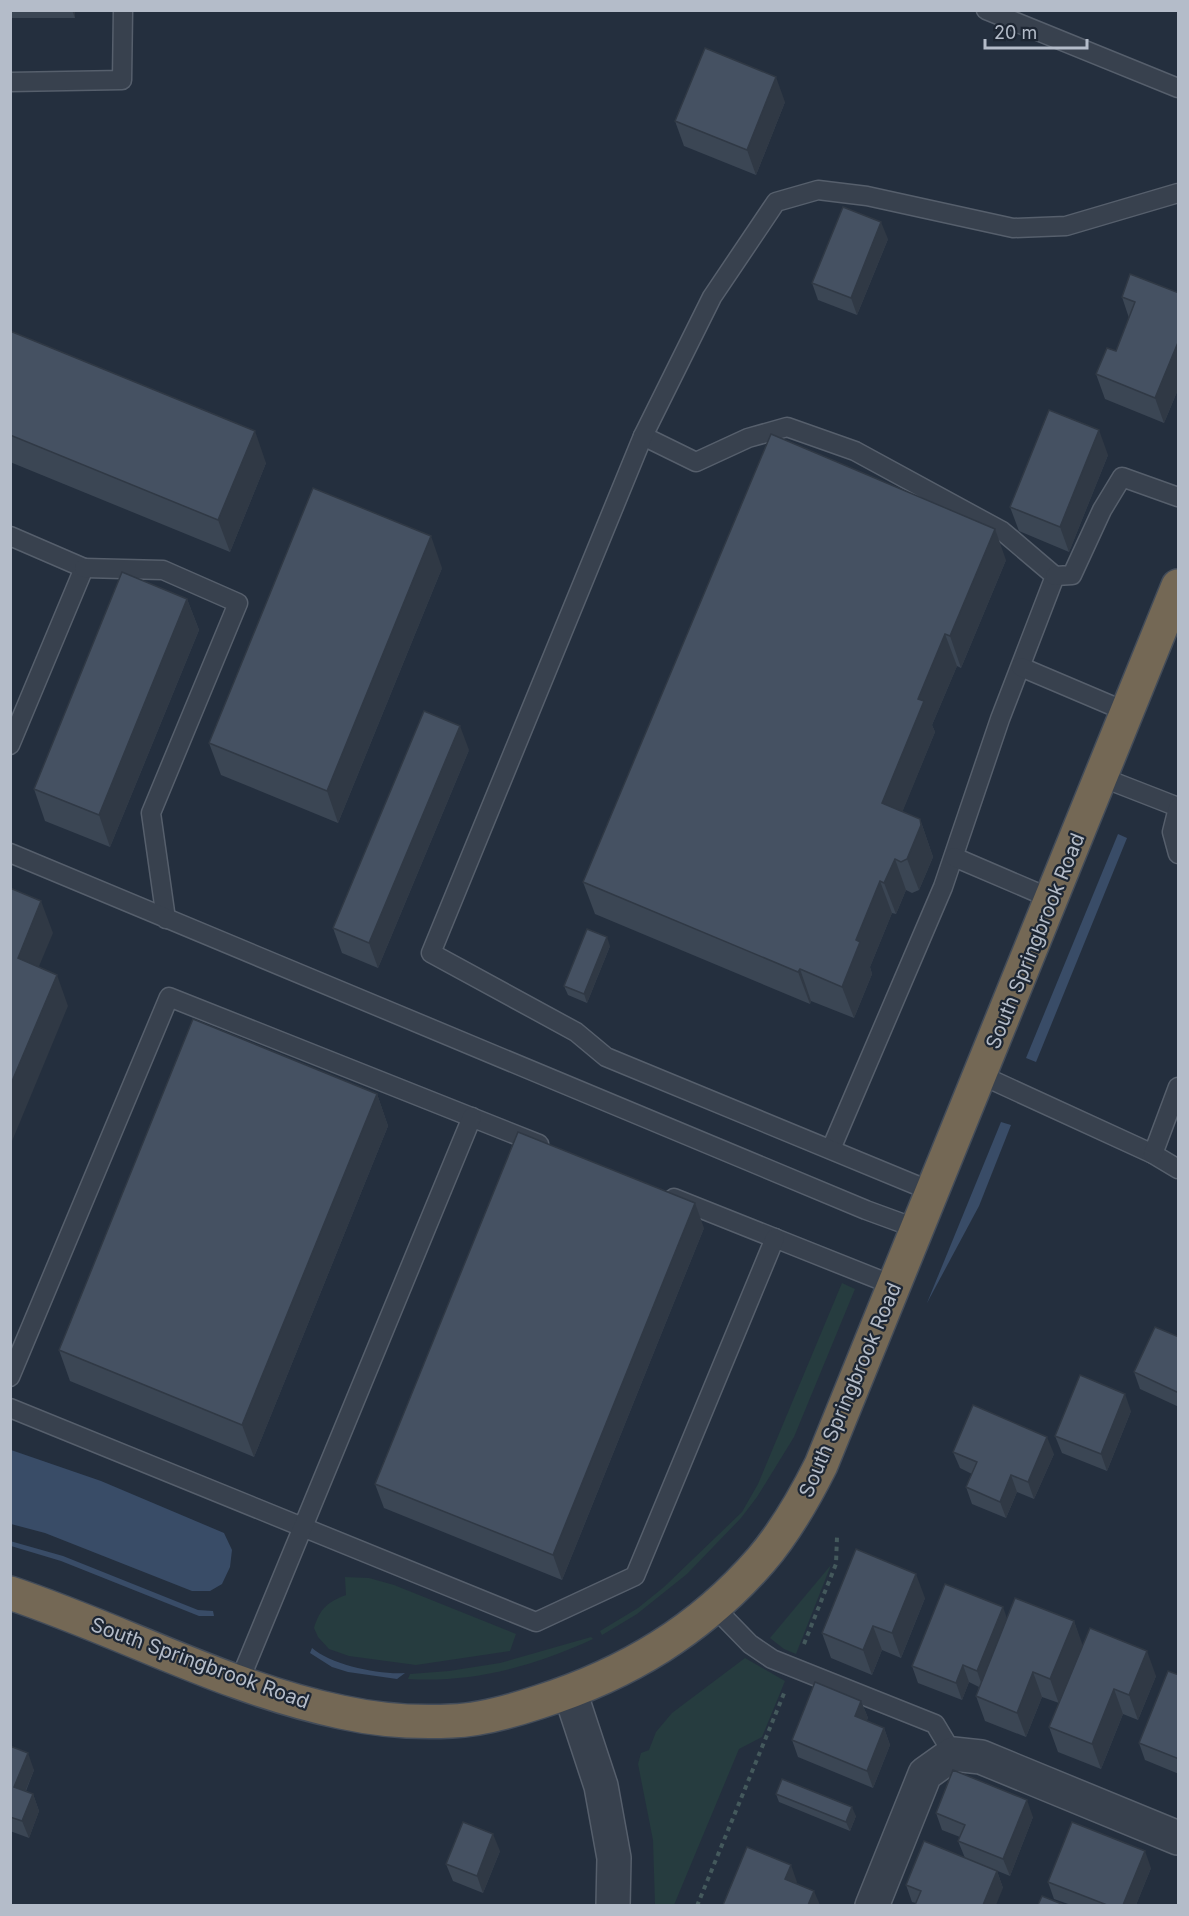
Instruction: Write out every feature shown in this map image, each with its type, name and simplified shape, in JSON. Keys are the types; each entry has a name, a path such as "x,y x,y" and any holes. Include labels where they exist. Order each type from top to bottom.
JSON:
{"highway":[{"name":"South Springbrook Road","path":"10,1593 53,1607 239,1682 291,1700 342,1712 400,1721 455,1721 511,1711 570,1692 622,1670 671,1640 714,1607 762,1559 788,1524 806,1494 844,1412 1179,586"}],"street":[{"path":"570,1692 601,1786 614,1858 614,1905"},
{"path":"872,1905 925,1774 953,1754 981,1757 1179,1838"}],"lane":[{"path":"10,82 123,80 123,10"},
{"path":"986,10 1179,88"},
{"path":"933,1192 606,1056 576,1032 431,953 642,436 712,297 776,202 818,190 828,191 867,196 1013,228 1066,226 1179,193"},
{"path":"642,436 696,462 748,438 787,427 855,451 1002,531 1055,576 1072,575 1102,510 1122,477 1179,497"},
{"path":"10,536 84,568 163,570 238,603 151,813 166,919"},
{"path":"10,745 84,568"},
{"path":"831,1149 944,887 1000,719 1055,576"},
{"path":"1021,667 1127,712"},
{"path":"1101,777 1179,807 1172,832 1179,854"},
{"path":"10,853 844,1201 918,1229"},
{"path":"954,856 1052,899"},
{"path":"10,1377 169,997 559,1152"},
{"path":"981,1075 1153,1154 1179,1169"},
{"path":"1153,1154 1179,1087"},
{"path":"239,1682 472,1117"},
{"path":"656,1191 895,1286"},
{"path":"10,1408 536,1622 634,1576 775,1238"},
{"path":"714,1607 750,1644 772,1659 935,1724 953,1754"}],"path":[{"path":"802,1647 837,1564 837,1537"},
{"path":"697,1905 788,1682"}],"green space":[{"path":"842,1283 855,1289 794,1437 757,1497 741,1518 687,1574 637,1614 602,1635 600,1631 638,1608 664,1587 742,1512 758,1484"},
{"path":"831,1565 796,1654 784,1649 770,1638"},
{"path":"345,1577 369,1578 394,1585 516,1634 510,1651 416,1665 349,1656 329,1649 318,1637 314,1628 319,1615 326,1607 334,1600 346,1595"},
{"path":"591,1637 593,1639 571,1649 503,1671 456,1678 408,1679 410,1674 500,1663"},
{"path":"745,1658 785,1681 762,1737 739,1749 674,1905 655,1905 653,1840 638,1764 641,1753 649,1750 656,1732 672,1713"}],"water":[{"path":"1118,834 1127,838 1036,1062 1026,1058"},
{"path":"1001,1122 1011,1125 979,1206 927,1303"},
{"path":"11,1450 101,1481 224,1533 232,1550 230,1567 222,1584 210,1591 192,1591 45,1533 11,1524"},
{"path":"10,1541 63,1556 198,1610 213,1611 214,1616 199,1616 61,1561 11,1546"},
{"path":"312,1648 331,1659 356,1668 405,1673 397,1679 348,1672 332,1667 310,1653"}],"building":[{"path":"705,48 776,77 747,150 675,121"},
{"path":"843,207 881,222 851,298 812,283"},
{"path":"1130,274 1179,293 1179,340 1155,398 1096,374 1107,348 1116,351 1135,302 1122,297"},
{"path":"10,331 255,431 218,520 10,435"},
{"path":"1049,410 1099,430 1060,527 1010,507"},
{"path":"771,434 995,529 950,636 945,634 918,699 924,701 882,803 920,819 921,825 907,859 901,862 895,859 884,883 880,881 856,940 860,942 842,987 800,969 798,972 583,882"},
{"path":"313,488 431,536 327,791 209,743"},
{"path":"122,572 187,599 99,815 34,789"},
{"path":"424,711 460,726 369,943 333,928"},
{"path":"10,888 41,901 18,958 57,975 10,1086"},
{"path":"587,929 607,937 584,994 564,986"},
{"path":"193,1019 377,1094 242,1425 59,1350"},
{"path":"518,1132 695,1203 553,1555 375,1484"},
{"path":"1155,1327 1179,1337 1179,1393 1134,1372"},
{"path":"1080,1375 1125,1394 1101,1454 1055,1436"},
{"path":"973,1405 1047,1437 1028,1482 1011,1475 1000,1502 966,1487 977,1462 953,1452"},
{"path":"856,1549 916,1574 892,1633 873,1626 863,1650 822,1633"},
{"path":"945,1584 1003,1607 977,1671 963,1665 956,1683 912,1666"},
{"path":"1015,1598 1074,1621 1050,1679 1033,1672 1017,1713 976,1696"},
{"path":"1090,1628 1147,1651 1129,1695 1114,1689 1092,1744 1049,1727"},
{"path":"1168,1671 1179,1675 1179,1759 1139,1743"},
{"path":"815,1682 861,1701 855,1716 884,1728 867,1771 792,1740"},
{"path":"10,1746 28,1753 14,1787 33,1794 22,1821 10,1817"},
{"path":"953,1770 1027,1800 1003,1859 958,1841 965,1825 936,1813"},
{"path":"782,1779 852,1807 846,1822 776,1794"},
{"path":"463,1822 493,1834 477,1876 446,1864"},
{"path":"1072,1822 1145,1851 1123,1905 1107,1905 1048,1882"},
{"path":"924,1841 997,1871 983,1905 915,1905 921,1891 906,1885"},
{"path":"747,1847 791,1865 785,1879 814,1891 808,1905 723,1905"},
{"path":"1042,1896 1064,1905 1038,1905"}]}
